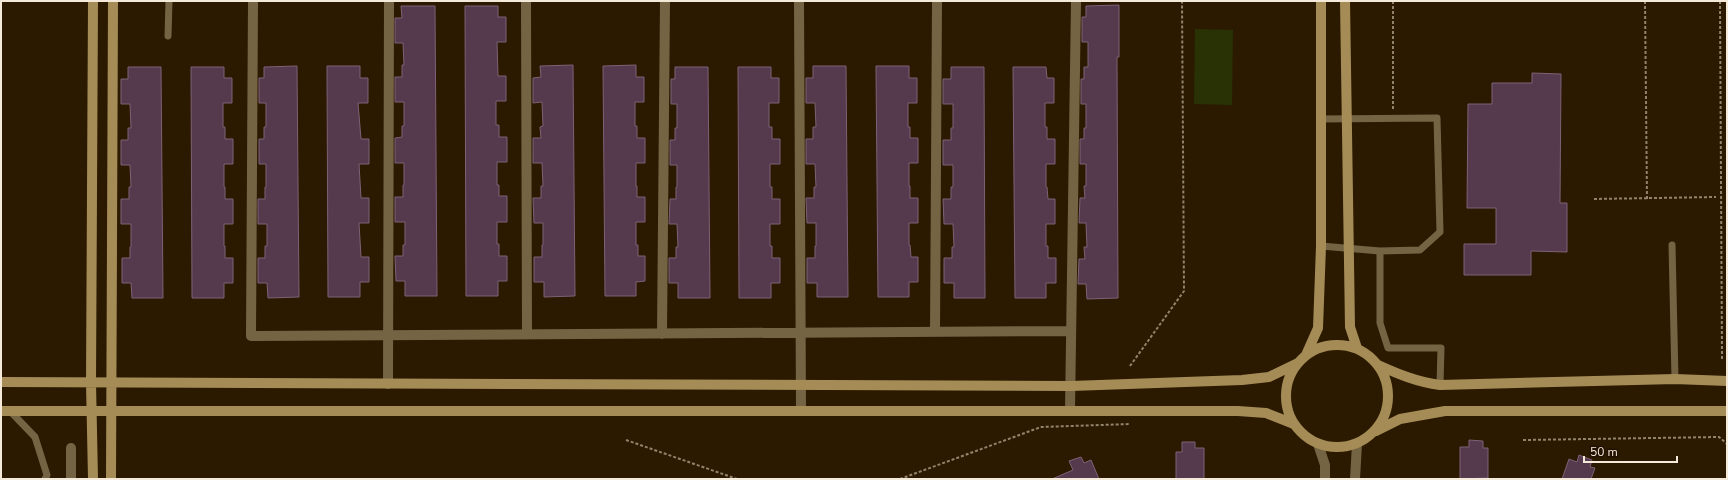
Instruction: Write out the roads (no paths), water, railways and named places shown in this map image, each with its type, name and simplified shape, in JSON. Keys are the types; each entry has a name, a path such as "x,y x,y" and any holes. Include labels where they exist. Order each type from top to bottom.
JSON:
{"street":[{"path":"93,1 91,383 93,479"},
{"path":"111,479 112,410 110,383 114,1"},
{"path":"253,1 252,336 1071,331"},
{"path":"388,384 389,1"},
{"path":"526,1 527,334"},
{"path":"662,334 665,1"},
{"path":"799,1 801,410"},
{"path":"935,332 937,1"},
{"path":"1070,410 1076,1"},
{"path":"1321,1 1321,246 1318,328 1306,355 1289,377 1286,393 1288,409 1294,424 1304,436 1318,444 1331,448 1344,448 1357,444 1376,430 1400,419 1445,411 1727,411"},
{"path":"1345,1 1350,248 1350,327 1357,348"},
{"path":"1306,355 1318,348 1331,345 1344,345 1357,348 1369,355 1378,365 1386,380 1389,398 1385,415 1376,430"},
{"path":"1,382 1071,386 1242,380 1269,377 1298,364"},
{"path":"1378,365 1400,375 1424,383 1440,385 1675,379 1727,381"},
{"path":"6,411 1238,411 1266,413 1294,424"},
{"path":"1318,444 1324,465 1325,479"},
{"path":"1355,479 1357,444"},
{"path":"70,448 71,479"}],"lane":[{"path":"168,36 170,1"},
{"path":"1320,119 1347,118 1393,120 1437,118 1440,232 1420,250 1380,251 1321,246"},
{"path":"1672,246 1675,379"},
{"path":"1380,251 1380,323 1388,348 1441,348 1440,385"},
{"path":"6,411 35,437 47,475 46,479"}]}
